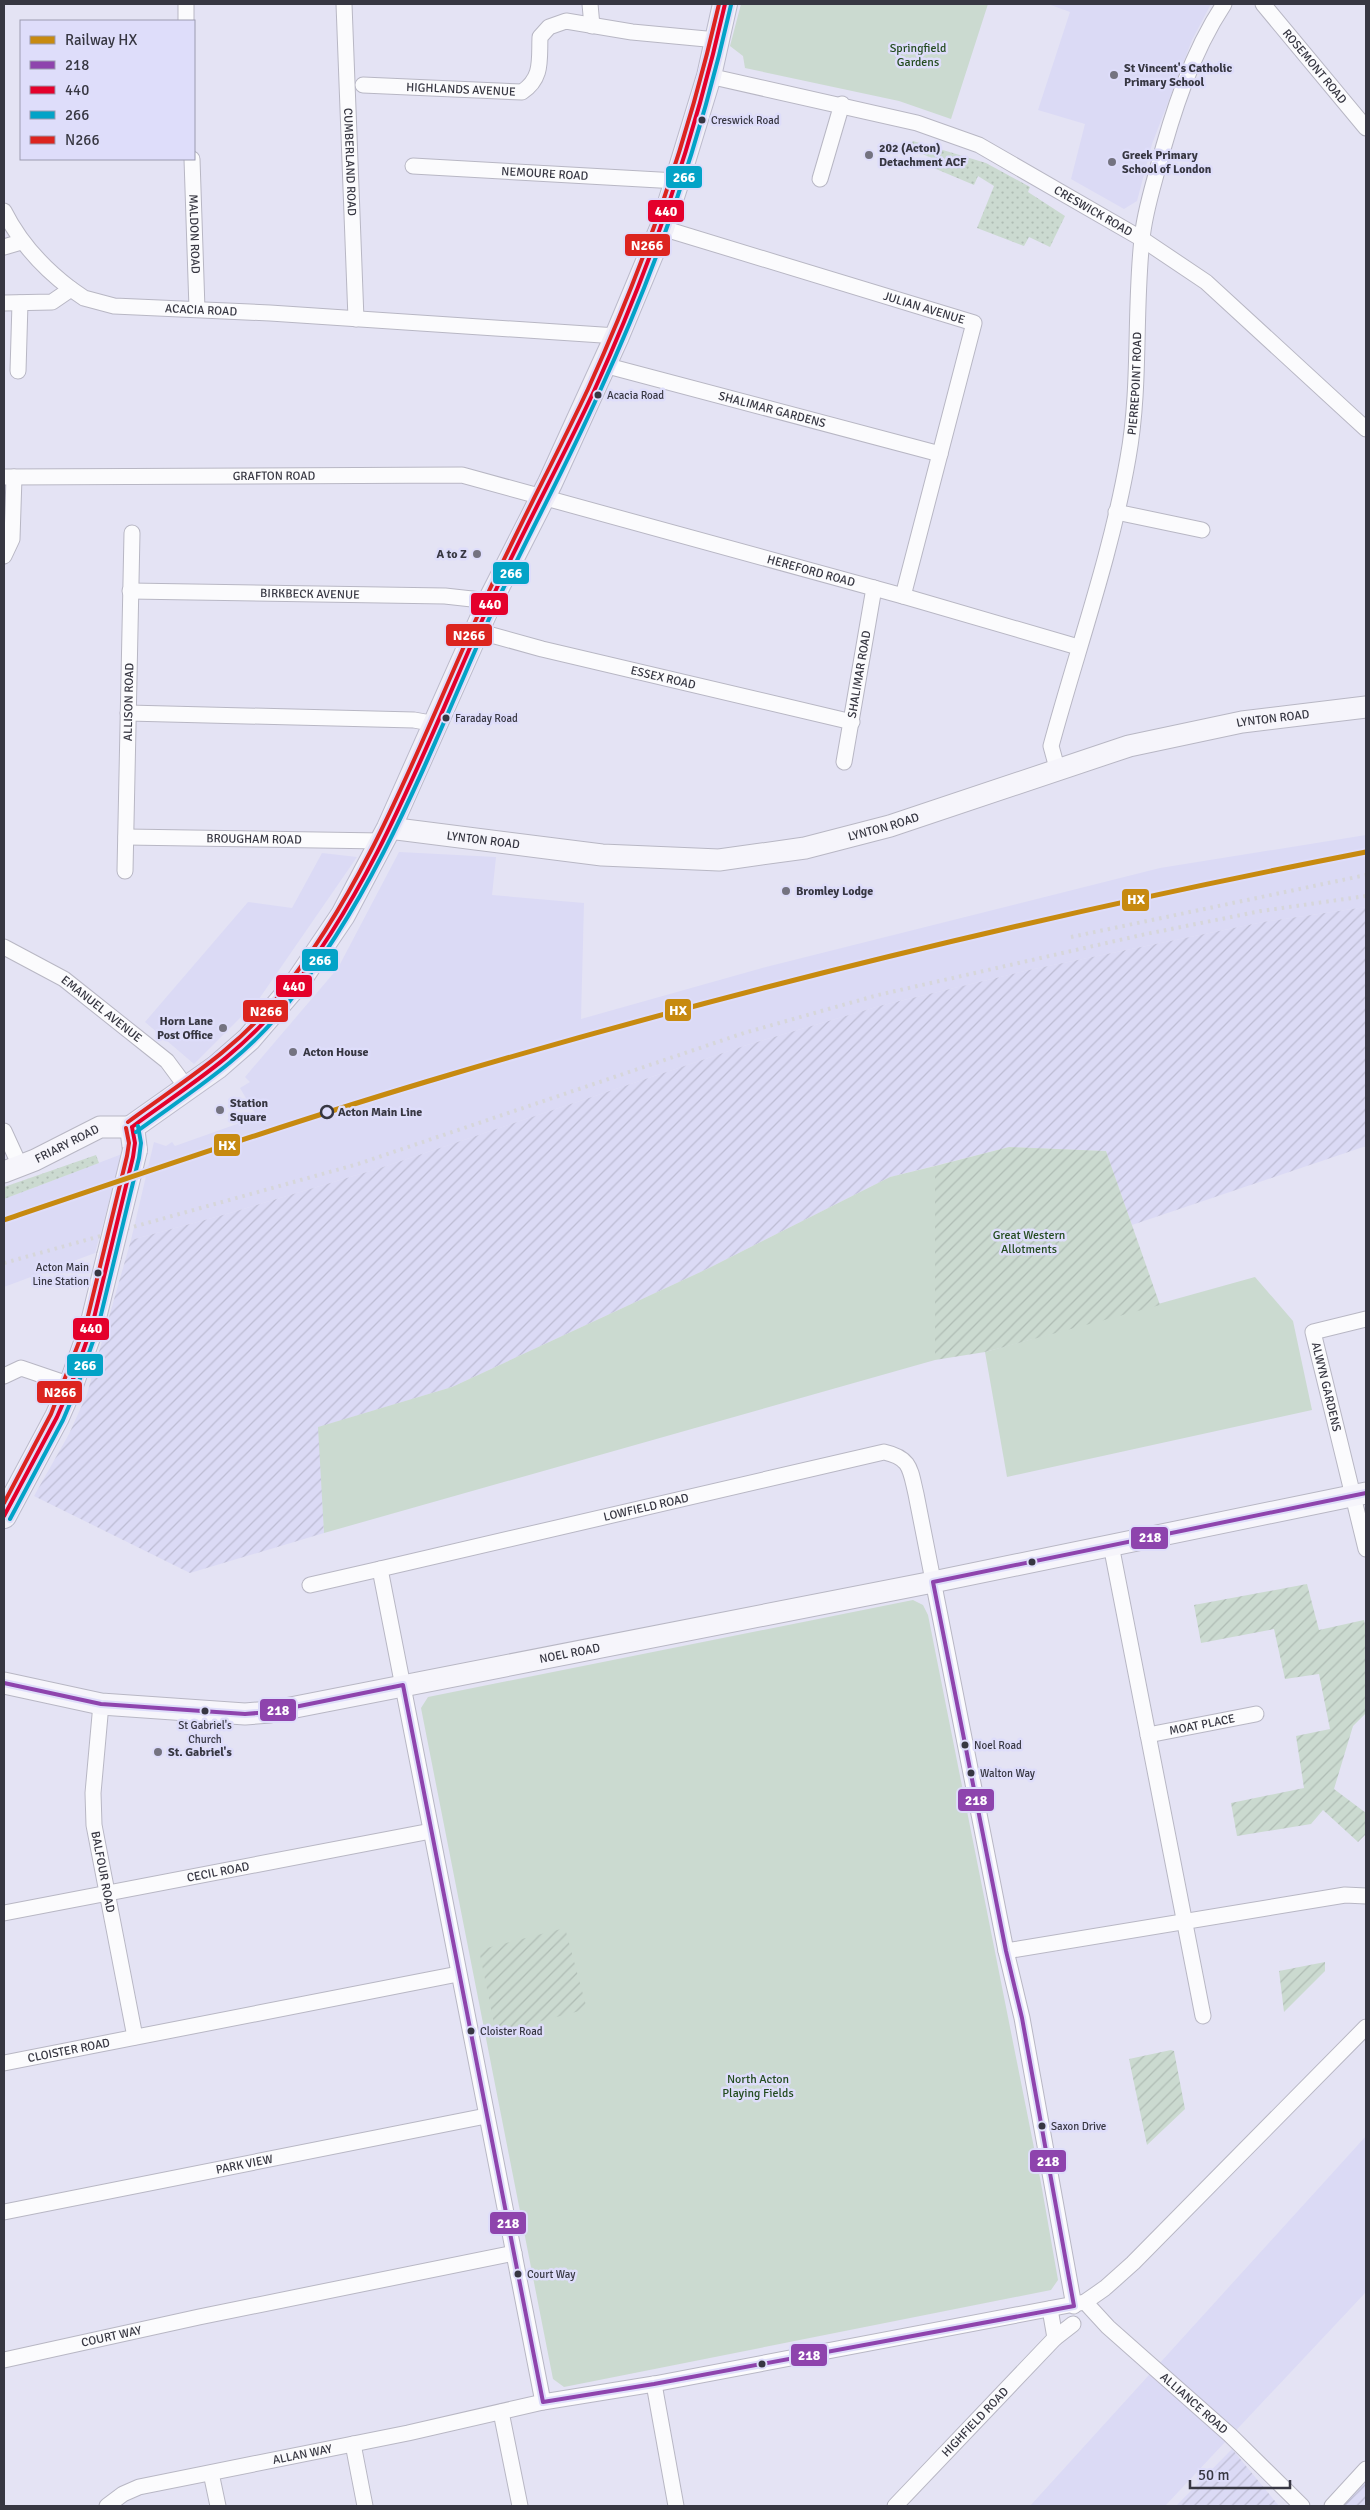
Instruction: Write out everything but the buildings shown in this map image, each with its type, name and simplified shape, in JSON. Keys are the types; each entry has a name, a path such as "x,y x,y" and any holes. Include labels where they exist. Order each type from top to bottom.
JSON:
{"main road":[{"path":"4,1516 57,1417 71,1385 92,1326 109,1256 133,1138 187,1088 217,1067 249,1039 297,983 344,914 385,835 490,602 542,498 604,365 662,228 709,76 725,4"}],"street":[{"path":"186,4 186,20"},
{"name":"CUMBERLAND ROAD","path":"344,4 356,319"},
{"path":"590,4 592,26"},
{"name":"PIERREPOINT ROAD","path":"1057,768 1052,746 1116,512 1128,457 1134,395 1142,239 1147,208 1168,131 1192,62 1224,4"},
{"name":"ROSEMONT ROAD","path":"1263,4 1366,128"},
{"name":"HIGHLANDS AVENUE","path":"363,85 522,92 533,84 539,68 540,37 549,28 566,21 592,26 717,40"},
{"name":"CRESWICK ROAD","path":"709,76 842,104 917,123 979,145 1142,239 1206,282 1366,429"},
{"path":"820,179 842,104"},
{"name":"MALDON ROAD","path":"192,160 197,309"},
{"name":"NEMOURE ROAD","path":"413,166 677,181"},
{"name":"ACACIA ROAD","path":"4,211 21,242 53,276 84,298 114,306 197,309 617,336"},
{"name":"JULIAN AVENUE","path":"662,228 974,323 903,596"},
{"path":"4,246 21,242"},
{"path":"4,303 52,302 71,289"},
{"path":"18,371 20,303"},
{"name":"SHALIMAR GARDENS","path":"604,365 940,454"},
{"name":"GRAFTON ROAD","path":"9,477 462,476 542,498"},
{"path":"4,556 12,539 9,477"},
{"name":"HEREFORD ROAD","path":"542,498 903,596 1078,647"},
{"path":"1116,512 1202,530"},
{"name":"ALLISON ROAD","path":"125,871 132,533"},
{"name":"SHALIMAR ROAD","path":"844,762 874,588"},
{"name":"BIRKBECK AVENUE","path":"130,591 445,596 490,602"},
{"name":"ESSEX ROAD","path":"477,631 542,649 852,722"},
{"name":"LYNTON ROAD","path":"385,835 602,855 719,860 805,848 890,826 1057,768 1129,746 1242,722 1366,707"},
{"path":"128,713 414,720 436,724"},
{"name":"BROUGHAM ROAD","path":"126,838 385,835"},
{"name":"EMANUEL AVENUE","path":"4,947 64,979 167,1062 187,1088"},
{"name":"FRIARY ROAD","path":"12,1169 100,1127 133,1138"},
{"path":"4,1131 12,1169"},
{"name":"ALWYN GARDENS","path":"1360,1494 1313,1332 1366,1319"},
{"path":"4,1376 21,1368 71,1385"},
{"name":"LOWFIELD ROAD","path":"310,1585 884,1452 900,1456 909,1465 1006,1951 1022,2018 1080,2304"},
{"path":"1360,1494 1366,1549"},
{"name":"NOEL ROAD","path":"4,1683 101,1704 245,1714 270,1712 933,1582 1360,1494"},
{"path":"1111,1544 1203,2016"},
{"path":"380,1569 543,2402"},
{"name":"BALFOUR ROAD","path":"101,1704 93,1793 94,1825 106,1895 135,2037"},
{"name":"MOAT PLACE","path":"1148,1735 1256,1714"},
{"name":"CECIL ROAD","path":"4,1913 106,1895 431,1831"},
{"path":"1006,1951 1345,1894 1366,1896"},
{"name":"CLOISTER ROAD","path":"4,2063 458,1974"},
{"path":"1080,2304 1106,2288 1133,2263 1366,2027"},
{"name":"PARK VIEW","path":"4,2212 486,2116"},
{"name":"COURT WAY","path":"4,2360 199,2316 514,2252"},
{"name":"ALLAN WAY","path":"106,2506 130,2490 139,2487 353,2444 543,2402 654,2384 1080,2304"},
{"name":"ALLIANCE ROAD","path":"1080,2304 1230,2435 1302,2506"},
{"path":"1050,2309 1055,2338"},
{"name":"HIGHFIELD ROAD","path":"896,2506 1055,2338 1073,2324"},
{"path":"654,2384 676,2506"},
{"path":"501,2412 520,2506"},
{"path":"353,2444 365,2506"},
{"path":"1332,2506 1366,2469"},
{"path":"211,2473 218,2506"}],"shaded area":[{"name":"St Vincent's Catholic Primary School","path":"1048,4 1211,4 1192,40 1152,144 1137,201 1124,209 1071,179 1085,124 1038,110 1070,12"},
{"path":"1366,835 1366,907 1263,922 1029,970 883,1005 747,1045 377,1169 131,1240 154,1142 166,1146 172,1142 175,1146 257,1117 240,1088 250,1082 245,1077 338,968 399,852 496,857 492,895 584,903 581,1019 766,967 1160,868"},
{"path":"322,853 357,857 259,999 194,1064 145,1022 248,902 292,908"},
{"path":"1366,907 1366,1146 1132,1225 1106,1151 1009,1147 890,1177 707,1269 452,1387 319,1427 324,1533 190,1573 34,1496 69,1434 87,1394 131,1240 377,1169 747,1045 883,1005 1029,970 1263,922"},
{"path":"122,1154 95,1253 4,1287 4,1199"},
{"path":"1366,2136 1366,2292 1165,2506 1030,2506"},
{"path":"1232,2449 1279,2506 1176,2506"},
{"path":"1366,2481 1366,2506 1342,2506"}],"green space":[{"name":"Springfield Gardens","path":"741,4 988,4 951,119 899,101 745,68 743,56 730,46"},
{"path":"913,141 986,163 1030,187 1028,192 1065,216 1050,247 1029,237 1024,246 977,228 994,186 978,176 974,185 929,166 932,158 908,148"},
{"name":"Great Western Allotments","path":"1009,1147 1106,1151 1160,1305 985,1352 935,1360 935,1166"},
{"path":"96,1155 99,1163 4,1199 4,1187"},
{"path":"935,1166 935,1360 324,1533 318,1427 452,1387 707,1269 890,1177"},
{"path":"1255,1277 1293,1321 1312,1410 1007,1477 985,1352"},
{"path":"1307,1584 1319,1630 1364,1620 1366,1630 1366,1713 1353,1726 1334,1789 1366,1813 1366,1836 1358,1842 1323,1810 1311,1824 1237,1836 1231,1803 1304,1788 1296,1736 1330,1729 1319,1674 1285,1679 1274,1629 1201,1643 1194,1605"},
{"name":"North Acton Playing Fields","path":"913,1600 923,1605 928,1615 1041,2183 1058,2280 1051,2290 564,2387 553,2379 421,1708 428,1697"},
{"path":"565,1928 587,2009 496,2033 479,1950"},
{"path":"1325,1962 1325,1971 1284,2012 1279,1971"},
{"path":"1171,2050 1174,2051 1185,2109 1147,2145 1129,2059"}],"railway":[{"path":"1071,937 1366,875"},
{"path":"4,1263 358,1164 744,1033 878,995 1146,934 1261,911 1366,896"}],"rail line":[{"name":"HX","path":"4,1220 337,1109 562,1042 676,1011 1020,925 1366,852"}],"transit line":[{"name":"N266","path":"128,1122 207,1065 260,1017 277,998 310,953 340,906 367,858 392,808 496,577 588,389 629,294 664,200 694,104 719,4"},
{"name":"440","path":"132,1127 211,1070 264,1022 315,958 345,911 372,862 421,761 501,580 594,391 635,296 670,201 685,153 700,104 725,4"},
{"name":"266","path":"136,1132 215,1075 251,1044 268,1026 319,962 349,915 376,866 402,816 493,610 586,421 640,298 676,203 691,155 706,106 731,5"},
{"name":"266","path":"10,1519 63,1420 98,1327 139,1158 141,1143 138,1126"},
{"name":"440","path":"4,1516 57,1417 71,1385 92,1326 133,1157 135,1143 132,1127"},
{"name":"N266","path":"4,1503 51,1414 86,1324 127,1156 129,1143 126,1128"},
{"name":"218","path":"933,1582 1366,1493"},
{"name":"218","path":"933,1582 1006,1951 1022,2018 1074,2306"},
{"name":"218","path":"4,1683 101,1704 245,1714 270,1712 403,1685"},
{"name":"218","path":"403,1685 543,2402"},
{"name":"218","path":"543,2402 654,2384 1074,2306"}],"place":[{"name":"St Vincent's Catholic Primary School","path":"1114,75"},
{"name":"Creswick Road","path":"702,120"},
{"name":"202 (Acton) Detachment ACF","path":"869,155"},
{"name":"Greek Primary School of London","path":"1112,162"},
{"name":"Acacia Road","path":"598,395"},
{"name":"A to Z","path":"477,554"},
{"name":"Faraday Road","path":"446,718"},
{"name":"Bromley Lodge","path":"786,891"},
{"name":"Horn Lane Post Office","path":"223,1028"},
{"name":"Acton House","path":"293,1052"},
{"name":"Station Square","path":"220,1110"},
{"name":"Acton Main Line","path":"327,1112"},
{"name":"Acton Main Line Station","path":"98,1273"},
{"name":"St Gabriel's Church","path":"205,1711"},
{"name":"Noel Road","path":"965,1745"},
{"name":"St. Gabriel's","path":"158,1752"},
{"name":"Walton Way","path":"971,1773"},
{"name":"Cloister Road","path":"471,2031"},
{"name":"Saxon Drive","path":"1042,2126"},
{"name":"Court Way","path":"518,2274"}]}
